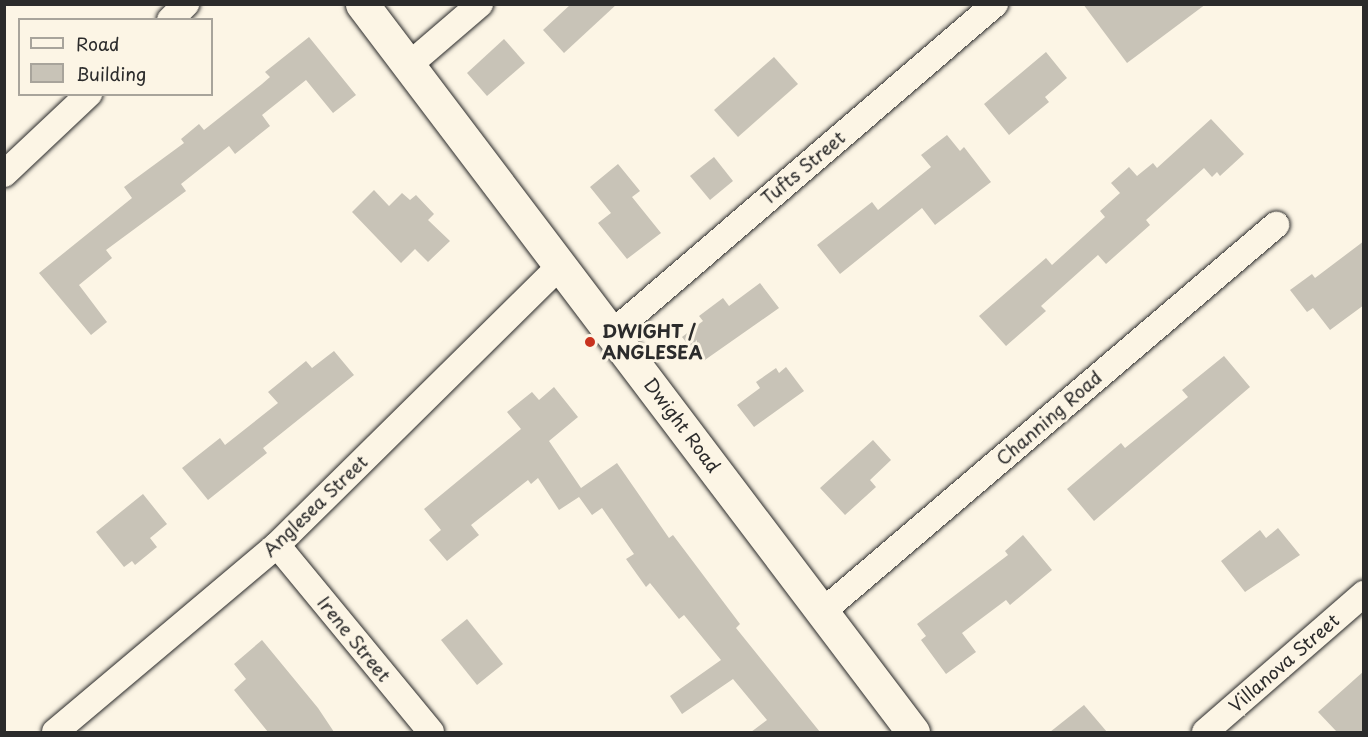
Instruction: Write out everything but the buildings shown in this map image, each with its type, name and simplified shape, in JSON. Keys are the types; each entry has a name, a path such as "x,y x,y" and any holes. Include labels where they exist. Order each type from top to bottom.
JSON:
{"main road":[{"name":"Dwight Road","path":"362,4 913,732"}],"street":[{"path":"172,18 186,4"},
{"path":"408,66 480,4"},
{"name":"Tufts Street","path":"612,333 995,4"},
{"path":"4,174 87,96"},
{"name":"Channing Road","path":"822,612 1276,225"},
{"name":"Anglesea Street","path":"55,732 277,545 561,265"},
{"name":"Irene Street","path":"277,545 431,732"},
{"name":"Villanova Street","path":"1205,732 1364,594"}],"place":[{"name":"DWIGHT / ANGLESEA","path":"590,342"}]}
